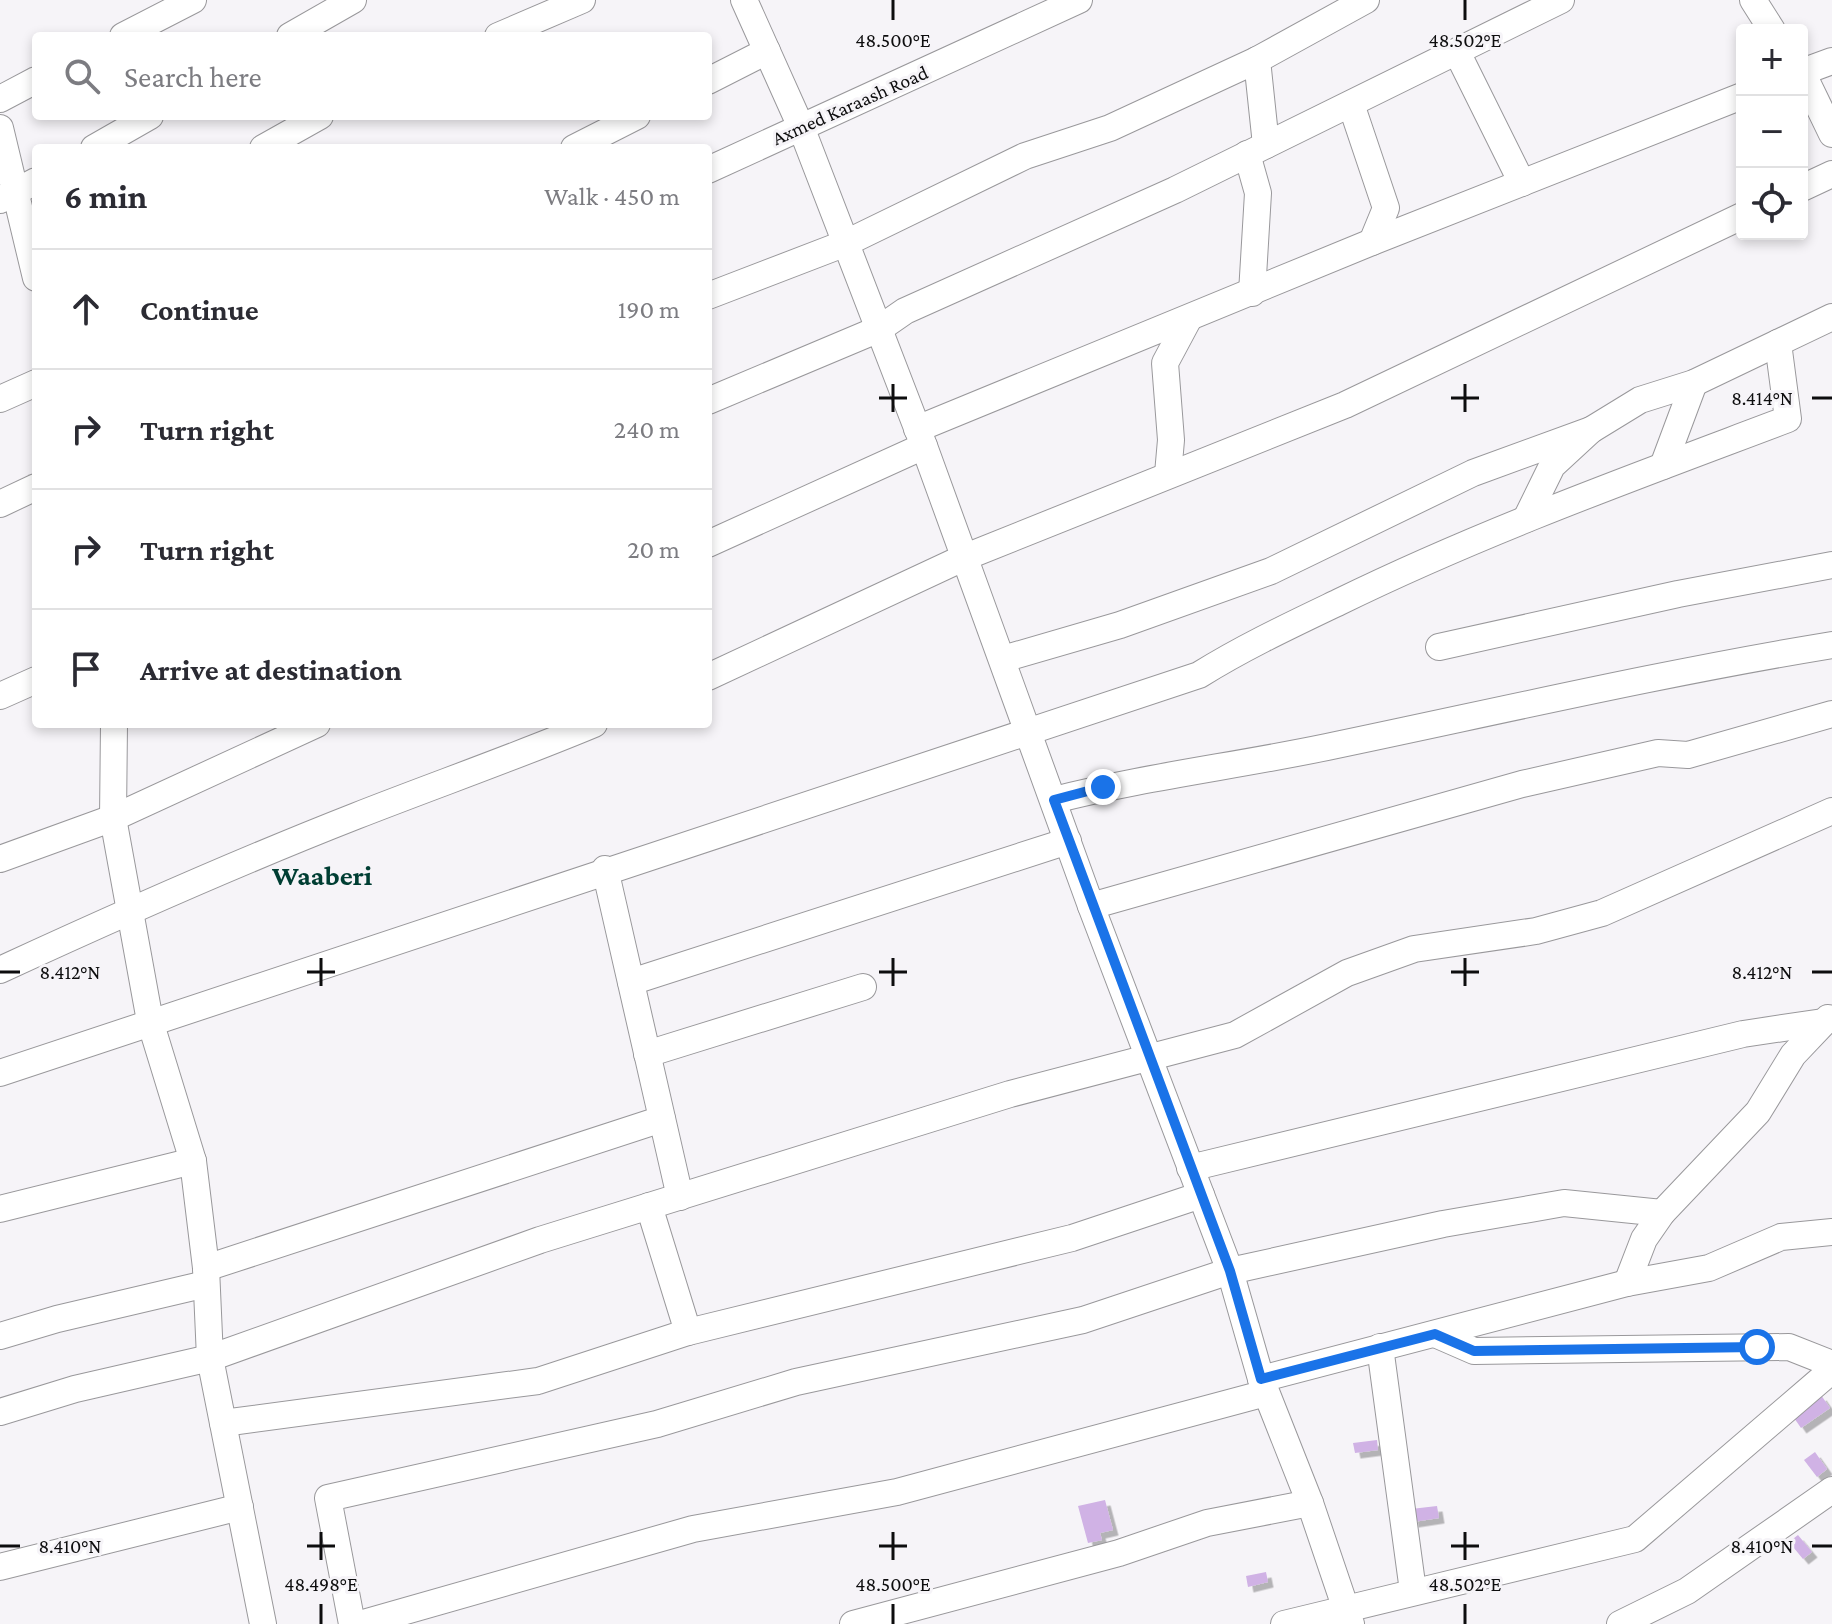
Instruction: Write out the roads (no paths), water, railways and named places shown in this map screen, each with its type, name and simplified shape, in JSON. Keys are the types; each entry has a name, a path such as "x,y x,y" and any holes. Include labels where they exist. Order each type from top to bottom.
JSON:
{"street":[{"path":"131,32 193,0"},
{"path":"297,32 353,0"},
{"path":"507,32 582,0"},
{"path":"744,0 801,127 921,438 1091,906 1230,1271 1263,1386 1310,1503 1348,1617"},
{"name":"Axmed Karaash Road","path":"712,168 1079,0"},
{"path":"712,294 846,243 1025,156 1110,128 1257,60 1366,0"},
{"path":"712,399 879,329 905,311 1175,190 1561,0"},
{"path":"1753,0 1768,24"},
{"path":"712,79 767,51"},
{"path":"1457,52 1522,183"},
{"path":"1252,293 1258,193 1257,60"},
{"path":"1832,61 1802,72 1832,134"},
{"path":"0,99 32,82"},
{"path":"712,542 921,438 1188,320 1372,242 1736,98"},
{"path":"1351,104 1386,208 1372,242"},
{"path":"101,144 143,120"},
{"path":"270,144 313,120"},
{"path":"582,144 629,120"},
{"path":"0,128 32,259"},
{"path":"1808,185 1832,174"},
{"path":"712,675 963,558 1345,405 1736,219"},
{"path":"1526,519 1552,466 1591,430 1640,400 1694,383 1832,317"},
{"path":"1168,474 1171,440 1165,363 1188,320"},
{"path":"0,1073 605,869 1199,675 1234,653 1398,573 1526,519 1788,419 1778,343"},
{"path":"1663,466 1694,383"},
{"path":"0,399 32,385"},
{"path":"1003,659 1120,625 1271,571 1473,473 1591,430"},
{"path":"0,504 32,489"},
{"path":"1439,647 1678,594 1832,565"},
{"path":"1054,800 1128,781 1325,748 1603,686 1832,645"},
{"path":"0,696 32,682"},
{"path":"1091,906 1522,784 1658,753 1688,755 1832,714"},
{"path":"114,728 113,818 150,1021 193,1161 206,1276 210,1358 263,1624"},
{"path":"0,859 113,818 308,728"},
{"path":"0,970 130,910 355,817 584,728"},
{"path":"0,1412 75,1389 210,1358 540,1240 1010,1094 1235,1035 1347,973 1414,949 1536,931 1602,913 1832,811"},
{"path":"631,982 1068,841"},
{"path":"605,869 680,1197"},
{"path":"647,1054 863,987"},
{"path":"1190,1168 1728,1037 1827,1019"},
{"path":"1627,1283 1644,1239 1662,1213 1758,1112 1793,1055 1827,1019"},
{"path":"0,1336 206,1276 662,1119"},
{"path":"0,1209 193,1161"},
{"path":"223,1423 538,1381 688,1332 1072,1238 1201,1195"},
{"path":"352,1624 328,1498 657,1424 796,1382 1083,1320 1230,1271 1443,1224 1564,1203 1662,1213"},
{"path":"649,1206 688,1332"},
{"path":"360,1624 693,1529 897,1492 1263,1386 1380,1347 1627,1283 1709,1268 1781,1237 1832,1232"},
{"path":"1435,1334 1474,1351 1789,1347 1832,1364"},
{"path":"1380,1347 1413,1591"},
{"path":"1284,1624 1348,1617 1413,1591 1635,1539 1832,1370"},
{"path":"1620,1624 1687,1591 1832,1490"},
{"path":"853,1624 1119,1553 1207,1523 1310,1503"},
{"path":"0,1567 240,1507"}],"district":[{"name":"Waaberi","path":"322,875"}]}
